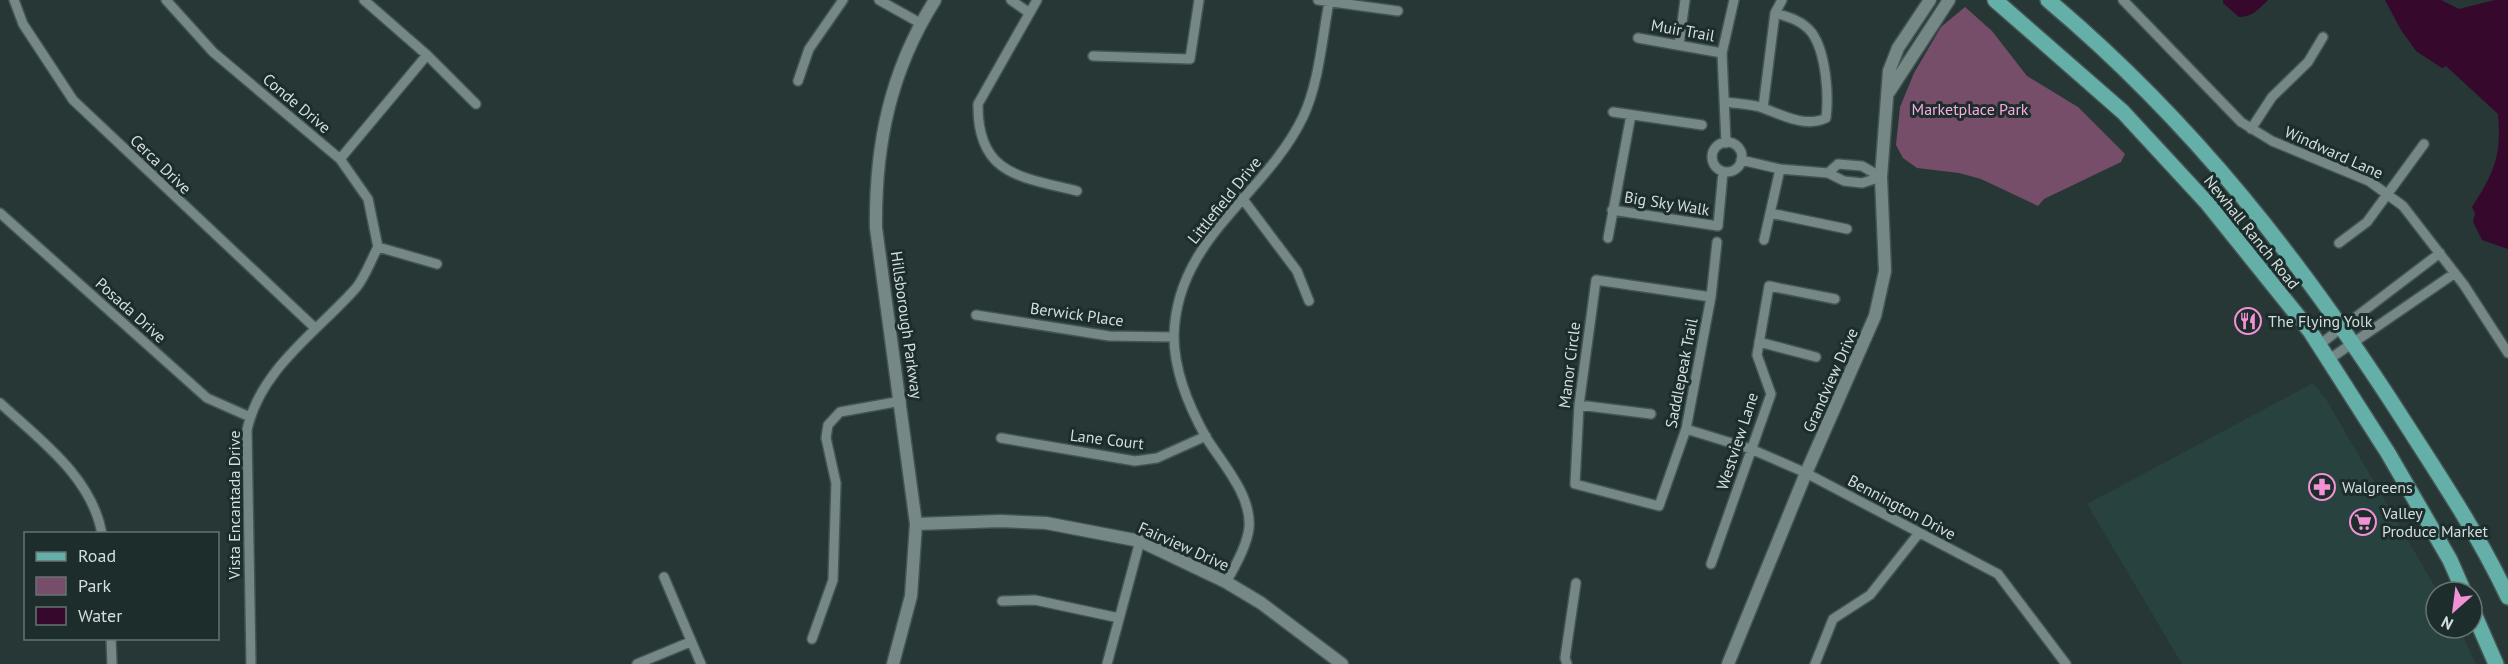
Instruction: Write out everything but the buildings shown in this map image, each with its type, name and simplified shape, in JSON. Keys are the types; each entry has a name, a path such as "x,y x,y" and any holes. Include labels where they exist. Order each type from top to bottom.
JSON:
{"main road":[{"name":"Newhall Ranch Road","path":"1995,0 2067,61 2146,137 2208,204 2319,345 2388,453 2450,560 2459,580"},
{"name":"Newhall Ranch Road","path":"2048,0 2097,41 2162,103 2234,184 2285,247 2353,342 2482,543 2508,597"},
{"path":"2484,636 2496,664"}],"street":[{"name":"Cerca Drive","path":"14,0 24,24 73,99 315,328"},
{"name":"Conde Drive","path":"166,0 213,52 340,159 368,199 378,247"},
{"path":"364,0 427,55 476,104"},
{"path":"798,81 809,49 843,0"},
{"path":"879,0 920,23"},
{"name":"Hillsborough Parkway","path":"893,664 911,596 916,524 876,228 875,178 887,108 903,60 920,23 935,0"},
{"path":"1011,0 1028,12"},
{"path":"1037,0 1028,12 978,104 978,124 985,146 994,162 1015,175 1077,191"},
{"path":"1093,56 1190,59 1199,0"},
{"path":"1318,0 1398,11"},
{"path":"1678,45 1685,0"},
{"path":"1726,143 1726,102 1722,53 1734,0"},
{"path":"1763,108 1775,13 1782,0"},
{"name":"Grandview Drive","path":"1728,664 1806,473 1858,358 1882,293 1885,271 1885,226 1881,177 1883,130 1893,58 1913,23 1930,0"},
{"name":"Grandview Drive","path":"1889,93 1949,0"},
{"name":"Windward Lane","path":"2123,0 2230,112 2251,129 2272,141 2369,180 2389,193 2412,216 2455,273 2508,353"},
{"name":"Littlefield Drive","path":"1226,582 1249,528 1242,495 1206,436 1183,388 1174,336 1182,291 1198,254 1242,198 1280,155 1303,117 1310,98 1329,2"},
{"path":"1726,102 1763,108 1779,116 1814,122 1826,118 1828,98 1824,71 1813,34 1791,17 1775,13"},
{"path":"2251,129 2272,98 2308,62 2323,37"},
{"name":"Muir Trail","path":"1638,38 1722,53"},
{"path":"340,159 427,55"},
{"path":"1613,112 1702,125"},
{"name":"Big Sky Walk","path":"1608,238 1631,116"},
{"path":"1726,143 1738,148 1741,160 1733,171 1723,172 1715,167 1712,158 1714,149 1726,143"},
{"path":"2339,243 2367,222 2424,144"},
{"path":"1741,160 1780,169 1828,172 1844,181 1863,183 1881,177"},
{"path":"1828,172 1838,164 1862,166 1881,177"},
{"path":"1764,240 1780,169"},
{"name":"Big Sky Walk","path":"1612,210 1718,226 1723,172"},
{"path":"1242,198 1298,271 1309,301"},
{"name":"Posada Drive","path":"0,213 207,398 250,417"},
{"path":"1770,213 1847,229"},
{"name":"Saddlepeak Trail","path":"1659,506 1686,429 1711,297 1717,242"},
{"name":"Vista Encantada Drive","path":"251,664 247,429 254,403 266,384 315,328 357,286 378,247"},
{"path":"378,247 437,264"},
{"path":"2319,345 2440,253"},
{"path":"2328,360 2455,273"},
{"name":"Manor Circle","path":"1659,506 1575,484 1579,405 1596,280 1711,297"},
{"name":"Westview Lane","path":"1711,564 1771,394 1757,356 1769,286 1835,299"},
{"name":"Berwick Place","path":"976,315 1109,336 1174,336"},
{"path":"1759,342 1816,357"},
{"path":"812,639 832,580 836,483 826,438 828,425 840,412 901,401"},
{"path":"0,403 71,470 98,514 102,532"},
{"path":"1579,405 1651,414"},
{"name":"Bennington Drive","path":"1686,429 1751,449 1806,473 1998,574 2066,664"},
{"name":"Lane Court","path":"1001,438 1135,460 1157,458 1206,436"},
{"name":"Fairview Drive","path":"916,524 1000,521 1046,523 1140,541 1226,582 1262,603 1342,664"},
{"path":"1815,664 1833,619 1870,595 1919,533"},
{"path":"1107,664 1140,541"},
{"path":"664,577 701,664"},
{"path":"1567,664 1565,658 1576,583"},
{"path":"1002,601 1035,600 1119,618"},
{"path":"111,640 111,664"},
{"path":"637,664 690,642"}],"shaded area":[{"path":"2313,383 2326,399 2431,580 2424,580 2424,640 2465,640 2476,664 2182,664 2087,504"}],"green space":[{"name":"Marketplace Park","path":"1965,7 1992,31 2027,76 2078,107 2125,154 2121,162 2044,199 2038,206 1981,179 1959,173 1917,168 1903,158 1896,145 1900,107 1914,73 1941,27"}],"water":[{"path":"2223,0 2268,0 2252,14 2239,17 2223,3"},
{"path":"2385,0 2441,0 2459,9 2495,0 2508,0 2508,249 2482,240 2473,222 2475,213 2472,207 2495,163 2499,141 2498,114 2446,66 2442,68 2416,51 2401,30"}],"place":[{"name":"The Flying Yolk","path":"2248,321"},
{"name":"Walgreens","path":"2322,487"},
{"name":"Valley Produce Market","path":"2363,522"}]}
